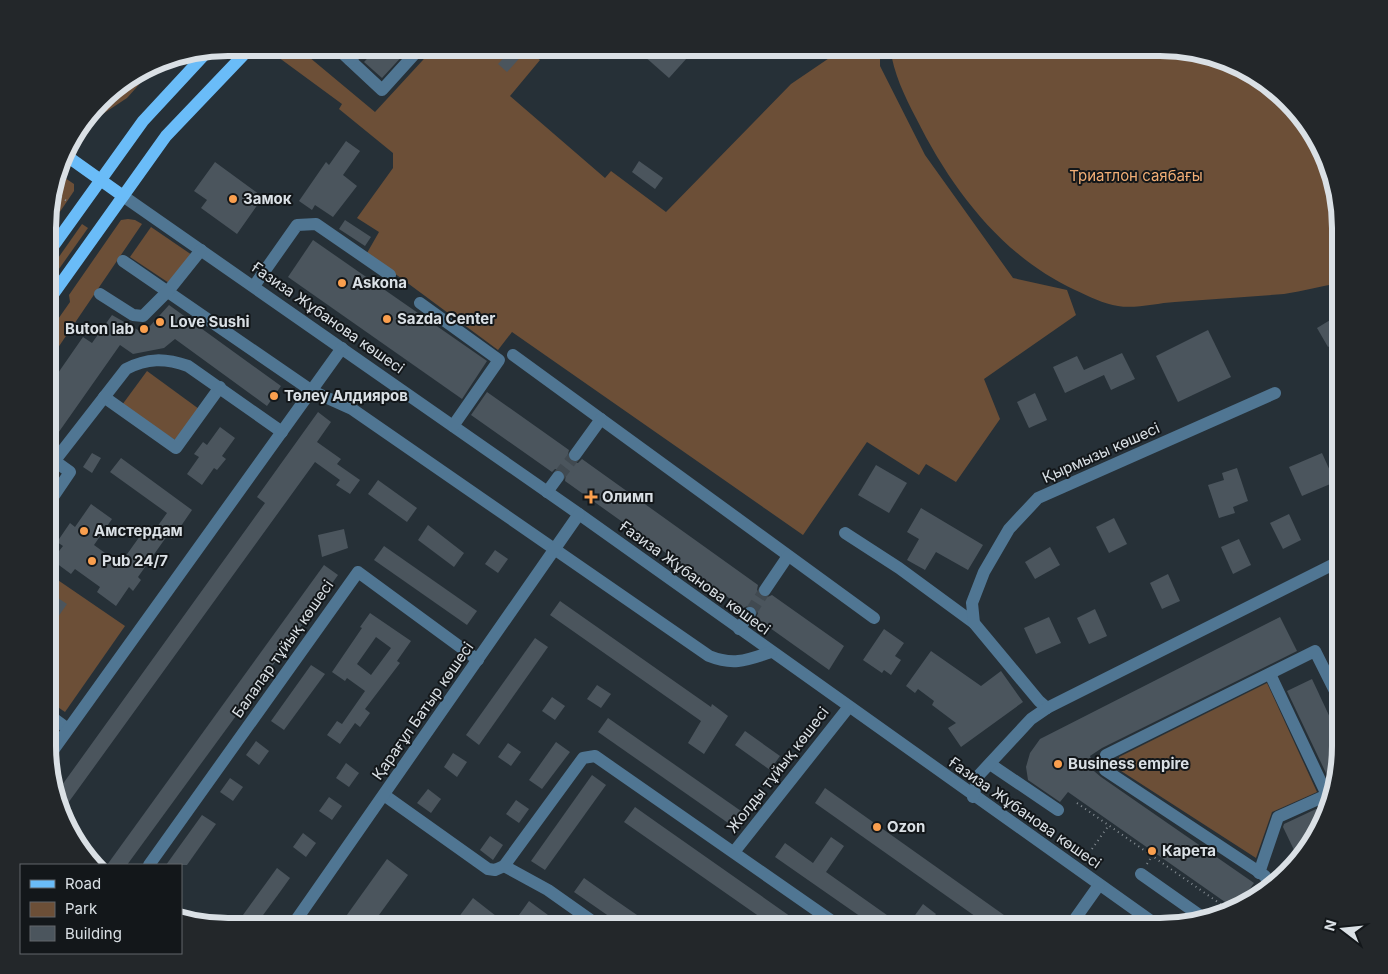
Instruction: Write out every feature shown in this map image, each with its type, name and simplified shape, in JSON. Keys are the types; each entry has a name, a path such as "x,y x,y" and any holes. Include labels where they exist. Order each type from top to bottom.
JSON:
{"main road":[{"path":"56,290 166,136 242,56"},
{"path":"56,242 143,121 201,59"},
{"name":"Ғазиза Жұбанова көшесі","path":"71,159 123,196"}],"street":[{"path":"345,56 382,90 413,56"},
{"path":"350,60 354,56"},
{"name":"Ғазиза Жұбанова көшесі","path":"123,196 579,514 848,708 1146,918"},
{"path":"254,286 297,225 316,224 390,275"},
{"path":"100,294 138,317 147,314 201,250"},
{"path":"123,260 169,290 312,391 352,410 709,656 724,662 740,662 771,652"},
{"path":"420,303 500,360 453,426"},
{"path":"57,745 342,348"},
{"path":"513,355 874,618"},
{"path":"56,455 126,369 140,362 157,359 173,360 188,366 282,432"},
{"path":"104,397 176,448 220,387"},
{"name":"Қырмызы көшесі","path":"974,623 972,603 984,572 1009,529 1038,498 1275,393"},
{"path":"575,455 601,419"},
{"path":"56,465 70,472 56,492"},
{"path":"547,492 558,477"},
{"name":"Қарағұл Батыр көшесі","path":"298,917 579,514"},
{"path":"844,532 899,568 974,623 1039,701 1048,708"},
{"path":"765,590 788,556"},
{"path":"974,797 979,775 1031,719 1048,708 1331,565"},
{"name":"Балалар тұйық көшесі","path":"150,864 358,572 478,660"},
{"path":"739,629 750,613"},
{"path":"1267,880 1265,876 1105,770 1106,755 1315,651 1331,683"},
{"path":"1270,674 1325,792"},
{"name":"Жолды тұйық көшесі","path":"734,852 848,708"},
{"path":"57,721 68,729"},
{"name":"Жолды тұйық көшесі","path":"504,866 583,758 595,756 826,918"},
{"path":"990,764 1058,810"},
{"path":"384,795 488,869 495,870 504,866 548,890 587,917"},
{"path":"1259,873 1278,817 1324,797"},
{"path":"1141,874 1197,913"},
{"path":"1076,918 1099,885"}],"path":[{"path":"60,196 68,202"},
{"path":"1077,803 1223,906"},
{"path":"1092,849 1109,825"}],"green space":[{"path":"308,56 375,112 426,56 535,56 540,60 510,96 605,178 611,171 666,212 791,84 831,57 880,57 880,66 925,155 1013,278 1067,290 1076,315 984,379 1000,419 956,482 926,464 919,475 867,442 803,535 512,332 498,350 367,253 379,232 357,218 393,168 393,153 339,109 342,104 278,57"},
{"name":"Триатлон саябағы","path":"1171,57 1215,65 1236,74 1255,85 1281,107 1303,133 1314,152 1323,173 1330,206 1331,285 1284,294 1132,307 1107,304 1075,290 1049,276 1024,259 1002,240 963,195 930,145 904,93 892,58"},
{"path":"146,77 127,98 97,118 115,99"},
{"path":"64,177 74,184 74,191 57,216"},
{"path":"121,220 135,220 142,224 56,350 56,322 70,302 69,295"},
{"path":"82,224 88,228 56,273 56,261"},
{"path":"151,227 192,255 172,285 130,257"},
{"path":"147,371 199,409 175,440 122,405"},
{"path":"57,579 125,626 65,712 57,706"},
{"path":"1267,683 1317,792 1272,812 1256,858 1118,769 1119,757"}],"building":[{"path":"369,56 402,56 382,78 364,62"},
{"path":"505,56 521,56 507,72 498,64"},
{"path":"645,56 688,56 669,78"},
{"path":"346,141 360,151 343,175 357,186 333,217 315,205 312,210 299,201 326,162 329,165"},
{"path":"639,161 663,178 655,189 632,172"},
{"name":"Замок","path":"215,162 263,197 237,234 201,208 207,200 194,191"},
{"path":"345,220 371,237 365,246 339,229"},
{"name":"Sazda Center","path":"313,240 487,361 462,399 288,277"},
{"path":"169,305 281,386 267,406 175,339 164,348 133,354 120,345 56,435 56,376 83,337 92,343 112,315 138,330 150,326"},
{"path":"1331,319 1331,345 1328,347 1317,328"},
{"path":"1208,330 1231,377 1178,402 1156,356"},
{"path":"1122,353 1135,379 1111,390 1104,375 1065,393 1053,367 1077,356 1084,370"},
{"path":"487,392 569,450 567,458 571,462 578,463 582,459 758,585 757,590 760,596 765,598 772,595 844,646 829,670 756,618 758,613 755,607 750,605 743,608 565,481 566,474 562,470 555,469 552,472 471,415"},
{"path":"1035,393 1047,420 1029,428 1017,402"},
{"path":"318,412 331,422 317,442 341,459 337,464 360,480 350,494 336,485 340,480 315,462 67,805 61,786 265,503 257,497"},
{"path":"220,427 235,438 222,456 226,459 217,470 214,468 202,485 187,474 199,457 194,454 203,442 207,445"},
{"path":"92,453 101,458 92,473 83,467"},
{"path":"1322,453 1331,473 1331,484 1302,496 1289,467"},
{"name":"Амстердам","path":"121,458 192,510 172,539 167,536 138,577 141,580 133,591 129,587 116,606 97,592 100,587 75,569 71,574 57,563 57,554 63,546 57,542 70,523 75,527 91,504 112,519 94,545 120,564 140,536 147,541 167,513 110,472"},
{"path":"876,465 907,483 889,513 858,495"},
{"path":"1237,468 1248,501 1233,507 1235,513 1219,518 1208,485 1224,480 1222,473"},
{"path":"378,480 417,508 407,522 368,494"},
{"path":"921,508 983,545 968,570 936,552 925,570 907,560 919,539 907,532"},
{"path":"1289,514 1301,540 1283,549 1270,523"},
{"path":"1114,518 1127,544 1109,553 1096,527"},
{"path":"428,525 464,553 454,567 418,540"},
{"path":"344,529 348,548 322,557 318,535"},
{"path":"1239,539 1251,565 1233,574 1221,547"},
{"path":"384,546 477,611 467,625 374,560"},
{"path":"1050,547 1060,565 1035,579 1025,562"},
{"path":"495,550 508,559 498,573 485,564"},
{"path":"324,565 338,575 128,864 108,864"},
{"path":"1168,574 1180,601 1162,609 1150,583"},
{"path":"57,597 67,604 57,619"},
{"path":"560,601 711,707 712,704 728,716 704,754 688,743 701,721 550,615"},
{"path":"1095,609 1107,636 1089,644 1077,618"},
{"path":"370,613 411,641 397,661 400,663 365,709 370,713 360,727 355,723 340,744 327,735 337,721 342,724 365,691 347,678 345,681 332,672 362,628 360,627","holes":["376,637 391,648 371,675 357,664"]},
{"path":"1049,617 1061,643 1036,654 1024,628"},
{"path":"1280,617 1297,651 1102,748 1090,756 1092,761 1088,766 1101,777 1254,883 1245,896 1228,904 1068,792 1060,802 1028,780 1026,767 1030,753 1040,739"},
{"path":"884,629 904,643 895,656 901,660 891,675 884,670 882,673 863,660"},
{"path":"535,638 548,647 479,745 466,735"},
{"path":"931,651 981,686 1001,671 1023,702 961,747 948,728 956,723 932,705 934,701 918,689 915,693 906,686"},
{"path":"311,665 325,674 284,730 271,721"},
{"path":"1312,679 1331,720 1331,757 1328,778 1287,691"},
{"path":"597,685 611,694 601,708 587,699"},
{"path":"552,697 565,706 555,720 542,711"},
{"path":"608,718 741,811 731,825 598,732"},
{"path":"745,731 780,756 770,770 735,745"},
{"path":"256,741 269,751 259,765 246,755"},
{"path":"556,742 570,752 542,789 529,780"},
{"path":"508,743 521,752 511,766 498,757"},
{"path":"453,753 467,762 457,777 444,767"},
{"path":"346,763 359,773 349,787 336,778"},
{"path":"592,775 606,785 545,870 531,861"},
{"path":"230,778 243,787 233,801 220,792"},
{"path":"825,788 1008,918 977,918 815,803"},
{"path":"428,789 441,799 431,813 417,803"},
{"path":"329,797 342,806 332,820 319,811"},
{"path":"516,800 529,809 519,823 506,814"},
{"path":"635,807 792,918 761,918 624,822"},
{"path":"1320,807 1303,841 1294,850 1283,827 1284,824"},
{"path":"202,815 216,824 187,865 167,864"},
{"path":"303,833 316,843 306,857 293,847"},
{"path":"490,836 503,845 493,860 480,850"},
{"path":"831,837 844,846 826,872 891,918 862,918 775,857 785,843 813,863"},
{"path":"387,859 408,875 377,917 345,917"},
{"path":"277,868 290,878 262,917 241,917"},
{"path":"584,878 641,917 611,917 574,892"},
{"path":"473,898 496,916 495,917 459,917"},
{"path":"529,901 552,917 522,917 519,915"},
{"path":"923,904 936,914 933,918 913,918"}],"tunnel":[{"path":"558,477 575,455"},
{"path":"750,613 765,590"}],"place":[{"name":"Замок","path":"233,199"},
{"name":"Askona","path":"342,283"},
{"name":"Sazda Center","path":"387,319"},
{"name":"Love Sushi","path":"160,322"},
{"name":"Buton lab","path":"144,329"},
{"name":"Төлеу Алдияров","path":"274,396"},
{"name":"Олимп","path":"591,497"},
{"name":"Амстердам","path":"84,531"},
{"name":"Pub 24/7","path":"92,561"},
{"name":"Business empire","path":"1058,764"},
{"name":"Ozon","path":"877,827"},
{"name":"Карета","path":"1152,851"}]}
